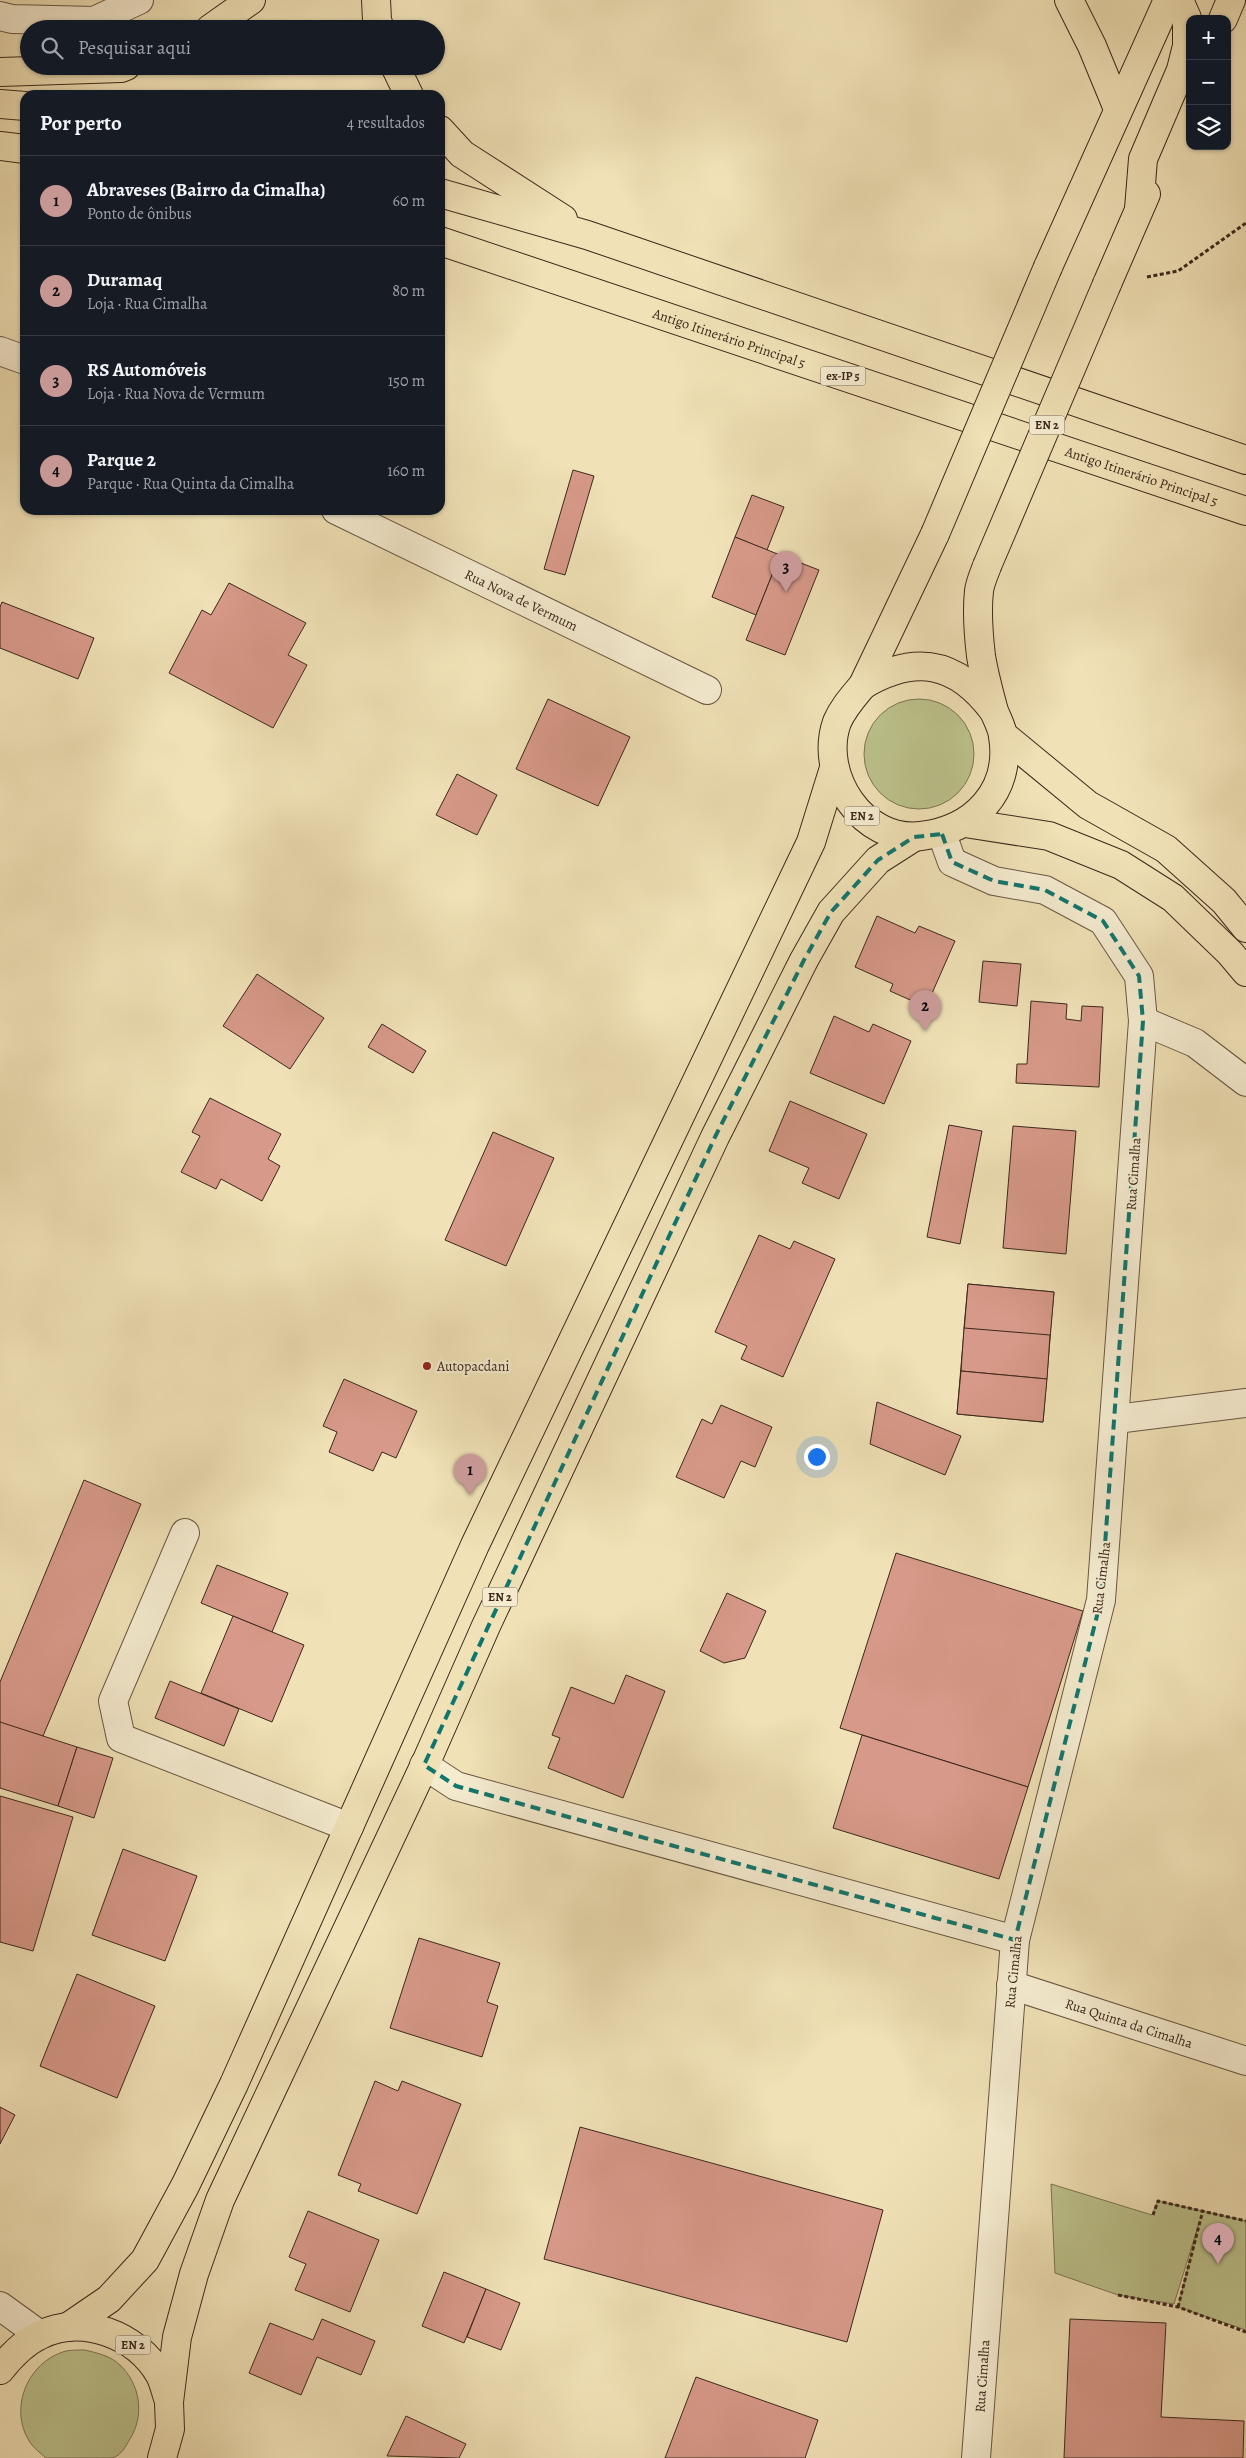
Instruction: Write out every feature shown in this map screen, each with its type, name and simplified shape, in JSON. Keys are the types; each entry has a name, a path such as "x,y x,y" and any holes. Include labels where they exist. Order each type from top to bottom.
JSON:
{"main road":[{"path":"223,20 251,0"},
{"path":"376,0 377,20"},
{"path":"1069,0 1092,46 1118,110"},
{"name":"EN 2","path":"914,837 886,831 862,816 844,795 834,768 833,746 837,723 848,703 863,685 936,534 1048,267 1168,0"},
{"path":"1139,209 1143,159 1181,70 1187,46 1187,18 1179,0"},
{"path":"1225,15 1231,0"},
{"path":"0,72 20,71"},
{"path":"399,75 407,90"},
{"path":"0,104 20,106"},
{"name":"EN 2","path":"162,2458 170,2429 169,2402 177,2337 194,2274 220,2200 715,1137 804,960 831,912 878,860 914,837 953,829 984,807 998,785 1004,761 999,723 981,655 979,591 987,566 1107,284 1186,105"},
{"path":"445,135 462,154 587,235"},
{"path":"0,146 20,148"},
{"path":"445,194 587,235 1246,460"},
{"name":"Antigo Itinerário Principal 5","path":"445,243 1246,511"},
{"name":"EN 2","path":"863,685 885,672 910,666 935,667 959,676 979,691 999,723"},
{"path":"999,723 1088,805 1166,849 1224,901 1246,928"},
{"name":"EN 2","path":"68,2327 109,2299 145,2260 214,2127 475,1545 811,842 834,768"},
{"path":"953,829 1049,836 1121,864 1173,898 1246,972"},
{"name":"EN 2","path":"0,2370 16,2351 40,2335 68,2327 96,2328 122,2337 144,2354 160,2376 169,2402"}],"street":[{"path":"96,20 139,0"},
{"path":"0,16 12,19 53,20"},
{"path":"0,350 20,358"},
{"name":"Rua Nova de Vermum","path":"346,515 707,690"},
{"name":"Rua Cimalha","path":"953,829 952,862 994,881 1045,890 1103,921 1139,976 1143,1021 1116,1418 1101,1600 1015,1940 1010,1985 976,2458"},
{"path":"1143,1021 1194,1043 1246,1082"},
{"path":"1116,1418 1246,1403"},
{"path":"185,1533 113,1701 121,1738 349,1827"},
{"path":"424,1765 456,1786 1015,1940"},
{"name":"Rua Quinta da Cimalha","path":"1010,1985 1246,2061"},
{"path":"0,2306 40,2335"}],"path":[{"path":"1107,284 1178,271 1246,223"},
{"path":"1153,2215 1158,2201 1203,2210 1246,2222"},
{"path":"1178,2307 1203,2210"},
{"path":"1118,2295 1178,2307 1246,2332"}],"highlighted area":[{"path":"942,834 952,862 994,881 1045,890 1103,921 1139,976 1143,1021 1101,1600 1015,1940 456,1786 424,1765 715,1137 804,960 831,912 878,860 914,837"}],"green space":[{"path":"919,699 940,703 958,715 970,733 974,754 970,775 958,793 940,805 919,809 898,805 880,793 868,775 864,754 868,733 880,715 898,703"},
{"path":"1051,2184 1152,2215 1158,2201 1246,2221 1246,2330 1178,2307 1199,2223 1174,2304 1118,2295 1055,2273"},
{"path":"85,2350 112,2359 120,2365 132,2381 136,2390 139,2410 135,2430 123,2450 112,2458 46,2458 32,2445 25,2432 21,2418 21,2404 25,2390 31,2377 40,2366 52,2357 66,2351"}],"building":[{"path":"573,470 594,476 565,575 544,569"},
{"path":"752,495 784,507 767,550 735,537"},
{"path":"735,537 780,555 756,615 712,597"},
{"path":"780,555 819,570 785,655 746,640"},
{"path":"229,583 306,623 288,655 307,665 273,728 169,673 202,610 211,615"},
{"path":"2,602 94,638 78,679 0,648 0,607"},
{"path":"548,699 630,737 598,806 516,769"},
{"path":"457,774 497,795 477,835 436,815"},
{"path":"877,916 915,933 919,926 955,941 926,1007 890,991 893,984 855,967"},
{"path":"983,961 1021,964 1017,1006 979,1002"},
{"path":"257,974 324,1018 290,1069 223,1026"},
{"path":"1031,1001 1067,1004 1066,1019 1081,1021 1082,1006 1103,1007 1099,1087 1016,1083 1017,1064 1027,1064"},
{"path":"834,1016 869,1032 873,1024 911,1041 884,1104 810,1073"},
{"path":"382,1024 426,1051 413,1073 368,1047"},
{"path":"210,1098 281,1134 268,1159 280,1166 262,1201 221,1179 216,1189 181,1172 200,1136 192,1132"},
{"path":"790,1101 867,1134 839,1199 802,1183 809,1168 769,1151"},
{"path":"949,1125 982,1131 960,1244 927,1237"},
{"path":"1013,1126 1076,1131 1066,1254 1003,1248"},
{"path":"493,1132 554,1158 506,1266 445,1240"},
{"path":"759,1235 790,1249 794,1241 835,1259 783,1377 741,1359 747,1346 715,1332"},
{"path":"968,1284 1054,1292 1050,1335 964,1328"},
{"path":"968,1284 1054,1292 1043,1422 957,1414"},
{"path":"964,1328 1050,1335 1047,1379 961,1371"},
{"path":"961,1371 1047,1379 1043,1422 957,1414"},
{"path":"344,1379 417,1411 396,1458 382,1452 373,1471 329,1452 337,1432 323,1426"},
{"path":"877,1402 961,1436 945,1475 870,1444"},
{"path":"721,1405 772,1427 755,1467 741,1461 724,1498 676,1477 702,1419 712,1424"},
{"path":"84,1480 141,1504 43,1736 0,1723 0,1682"},
{"path":"896,1553 1083,1611 1028,1787 840,1728"},
{"path":"217,1565 288,1593 272,1632 201,1603"},
{"path":"727,1593 766,1611 745,1658 724,1663 700,1651"},
{"path":"233,1616 304,1645 272,1722 201,1693"},
{"path":"626,1675 665,1691 623,1798 548,1768 560,1738 552,1735 571,1687 614,1704"},
{"path":"170,1681 239,1709 224,1746 155,1718"},
{"path":"0,1722 77,1747 58,1806 0,1788"},
{"path":"862,1735 1028,1787 999,1879 833,1828"},
{"path":"77,1747 113,1758 94,1818 58,1806"},
{"path":"0,1796 73,1817 33,1951 0,1942"},
{"path":"123,1849 197,1876 165,1961 92,1935"},
{"path":"419,1938 500,1963 487,2002 498,2006 482,2057 390,2028"},
{"path":"77,1974 155,2006 117,2098 40,2066"},
{"path":"375,2081 398,2091 402,2081 461,2104 417,2214 358,2191 361,2184 338,2175"},
{"path":"0,2107 15,2115 0,2144"},
{"path":"580,2127 883,2210 847,2342 544,2259"},
{"path":"308,2211 379,2240 350,2312 295,2290 306,2264 289,2257"},
{"path":"444,2272 486,2289 464,2343 422,2326"},
{"path":"486,2289 520,2303 501,2350 467,2337"},
{"path":"322,2319 375,2341 361,2375 317,2357 301,2395 249,2373 270,2323 313,2340"},
{"path":"1070,2319 1166,2323 1161,2417 1244,2421 1243,2458 1064,2458"},
{"path":"696,2377 818,2420 805,2458 665,2458"},
{"path":"406,2416 466,2444 459,2458 387,2456"}],"place":[{"name":"RS Automóveis","path":"786,592"},
{"name":"Duramaq","path":"925,1031"},
{"name":"Autopacdani","path":"427,1366"},
{"name":"Abraveses (Bairro da Cimalha)","path":"470,1495"},
{"name":"Parque 2","path":"1218,2264"}]}
